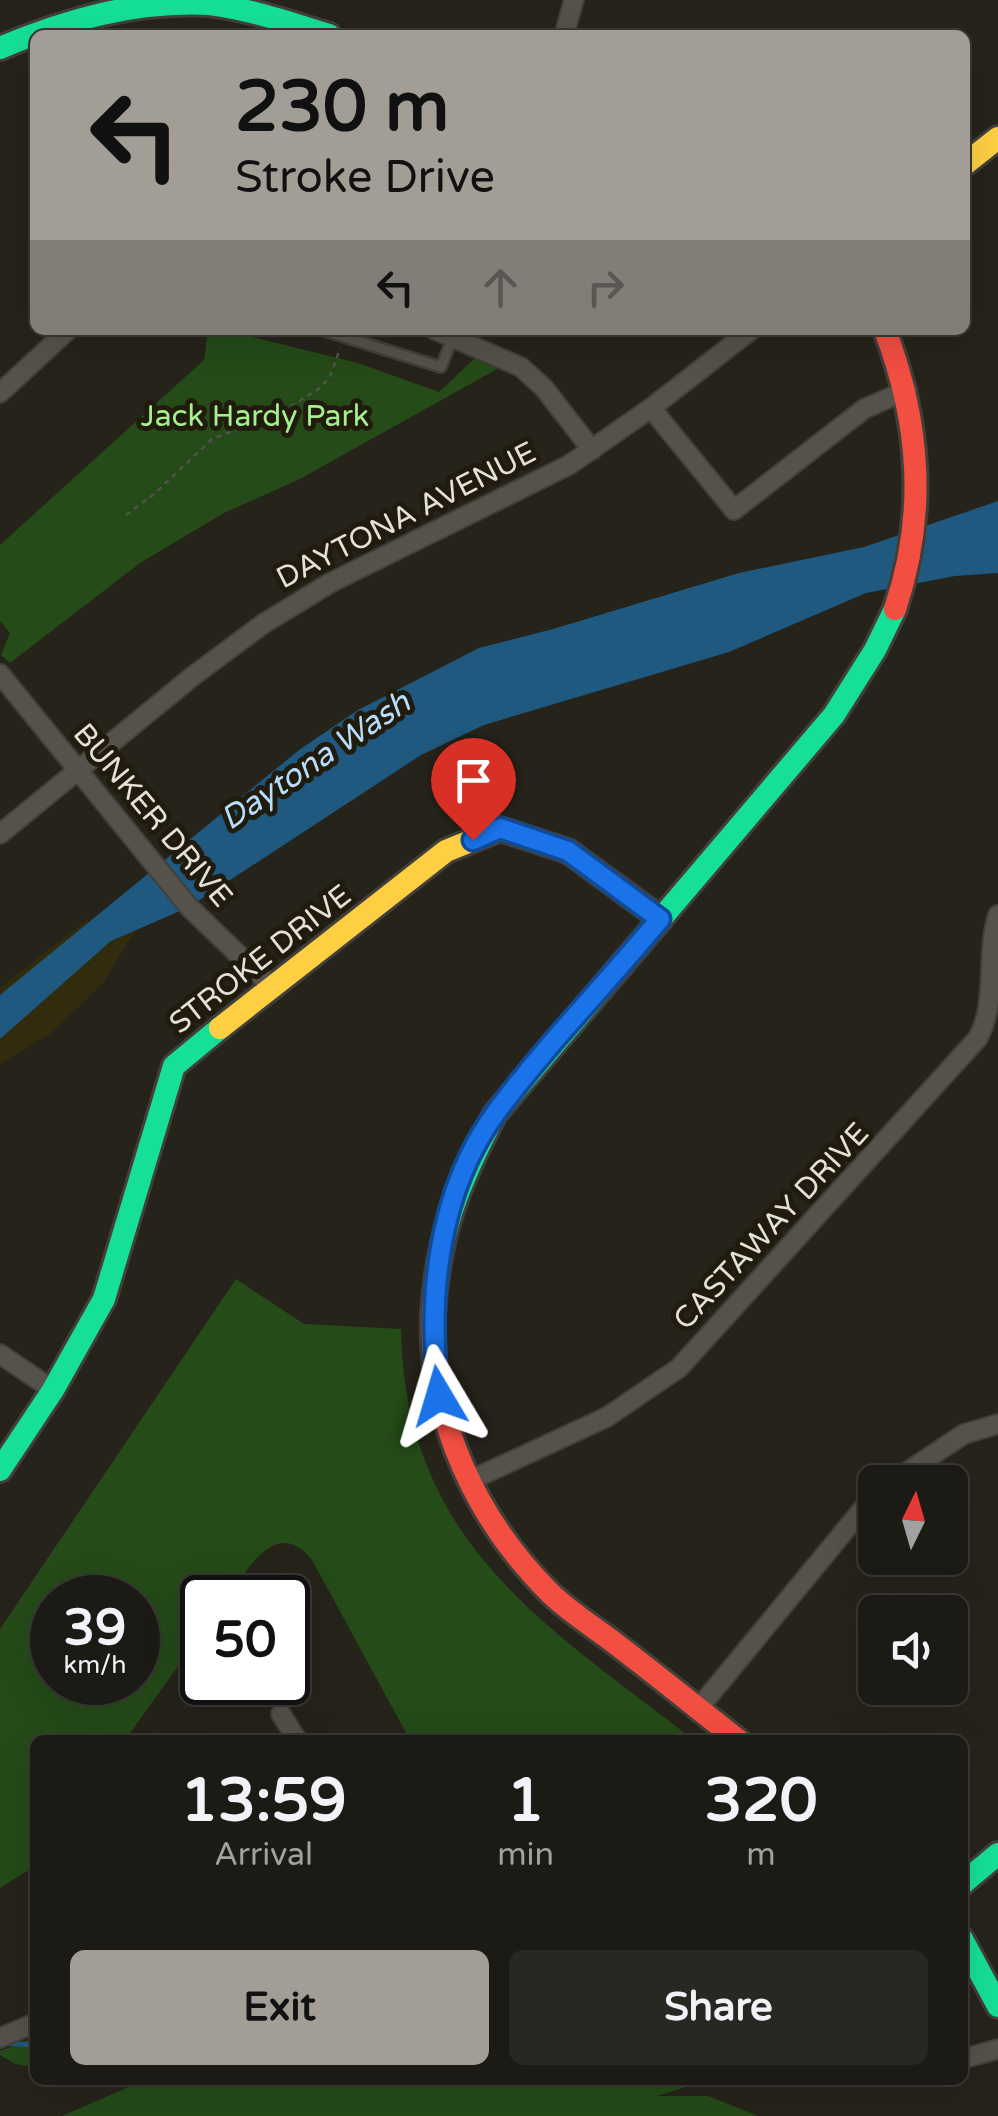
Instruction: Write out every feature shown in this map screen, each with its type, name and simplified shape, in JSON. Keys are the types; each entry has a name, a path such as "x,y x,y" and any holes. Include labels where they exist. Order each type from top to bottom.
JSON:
{"main road":[{"path":"47,30 92,13 139,3 196,3 311,30"},
{"path":"0,48 30,37"},
{"path":"970,160 998,138"},
{"path":"732,1735 552,1594 491,1521 469,1480 439,1396 432,1342 434,1286 445,1224 468,1166 495,1114 834,715 871,659 896,606 916,509 916,448 907,390 888,335"},
{"name":"STROKE DRIVE","path":"0,1470 53,1390 104,1298 174,1066 270,986 446,852 500,828 568,851 660,919"},
{"path":"968,1879 998,1854"},
{"path":"968,1950 998,2006"}],"street":[{"path":"565,30 574,0"},
{"path":"0,393 63,335"},
{"path":"449,335 522,367 544,388 592,450"},
{"name":"DAYTONA AVENUE","path":"0,834 194,676 289,608 330,583 541,481 651,408 745,335"},
{"path":"651,408 734,510 864,408 907,390"},
{"name":"BUNKER DRIVE","path":"0,674 188,907 270,986"},
{"name":"CASTAWAY DRIVE","path":"469,1480 606,1416 679,1368 987,1026 992,1007 992,952 998,915"},
{"path":"0,1354 53,1390"},
{"path":"918,1465 964,1434 998,1424"},
{"path":"698,1709 858,1515"},
{"path":"281,1714 295,1735"},
{"path":"0,2038 30,2025"},
{"path":"968,2057 998,2049"}],"lane":[{"path":"339,335 442,367 444,335"}],"path":[{"path":"126,514 212,438 285,410 320,388 330,378 342,336"}],"green space":[{"name":"Jack Hardy Park","path":"207,335 244,335 358,363 439,392 475,358 497,369 298,480 224,513 140,563 10,663 1,655 10,633 0,621 0,545 204,360"},
{"path":"236,1279 304,1324 401,1329 409,1403 427,1467 456,1522 493,1571 536,1615 687,1735 407,1735 312,1560 287,1543 264,1552 244,1575 180,1575 180,1664 160,1691 160,1575 36,1575"},
{"path":"30,1585 30,1705 150,1705 129,1735 30,1735 30,1869 0,1888 0,1629"},
{"path":"30,2039 30,2066 15,2064 0,2055 0,2051"},
{"path":"133,2085 692,2085 657,2096 708,2096 758,2116 62,2116"}],"sand":[{"path":"123,917 135,932 102,984 50,1034 0,1064 0,988 88,919 90,936"}],"water":[{"name":"Daytona Wash","path":"998,501 998,573 955,576 866,593 729,652 484,725 421,755 189,907 111,941 0,1039 0,995 299,750 358,710 479,648 739,573 864,547"}],"waterway":[{"path":"3,2043 30,2045"}],"traffic: fast":[{"path":"47,30 102,14 182,4 240,9 313,30"},
{"path":"0,48 30,37"},
{"path":"433,1314 452,1210 495,1114 834,715 875,650 895,609"},
{"path":"0,1470 53,1390 104,1299 174,1066 220,1028"},
{"path":"968,1879 998,1854"},
{"path":"968,1950 998,2006"}],"traffic: slow":[{"path":"970,160 998,138"},
{"path":"220,1028 446,851 500,829 568,851 661,919"}],"traffic: jam":[{"path":"887,335 906,399 915,469 912,538 895,609"},
{"path":"433,1314 439,1392 449,1430 480,1501 501,1535 558,1601 732,1735"}],"route":[{"path":"439,1396 432,1342 434,1286 445,1224 468,1166 495,1114 660,919 568,851 500,828 473,840"}]}
